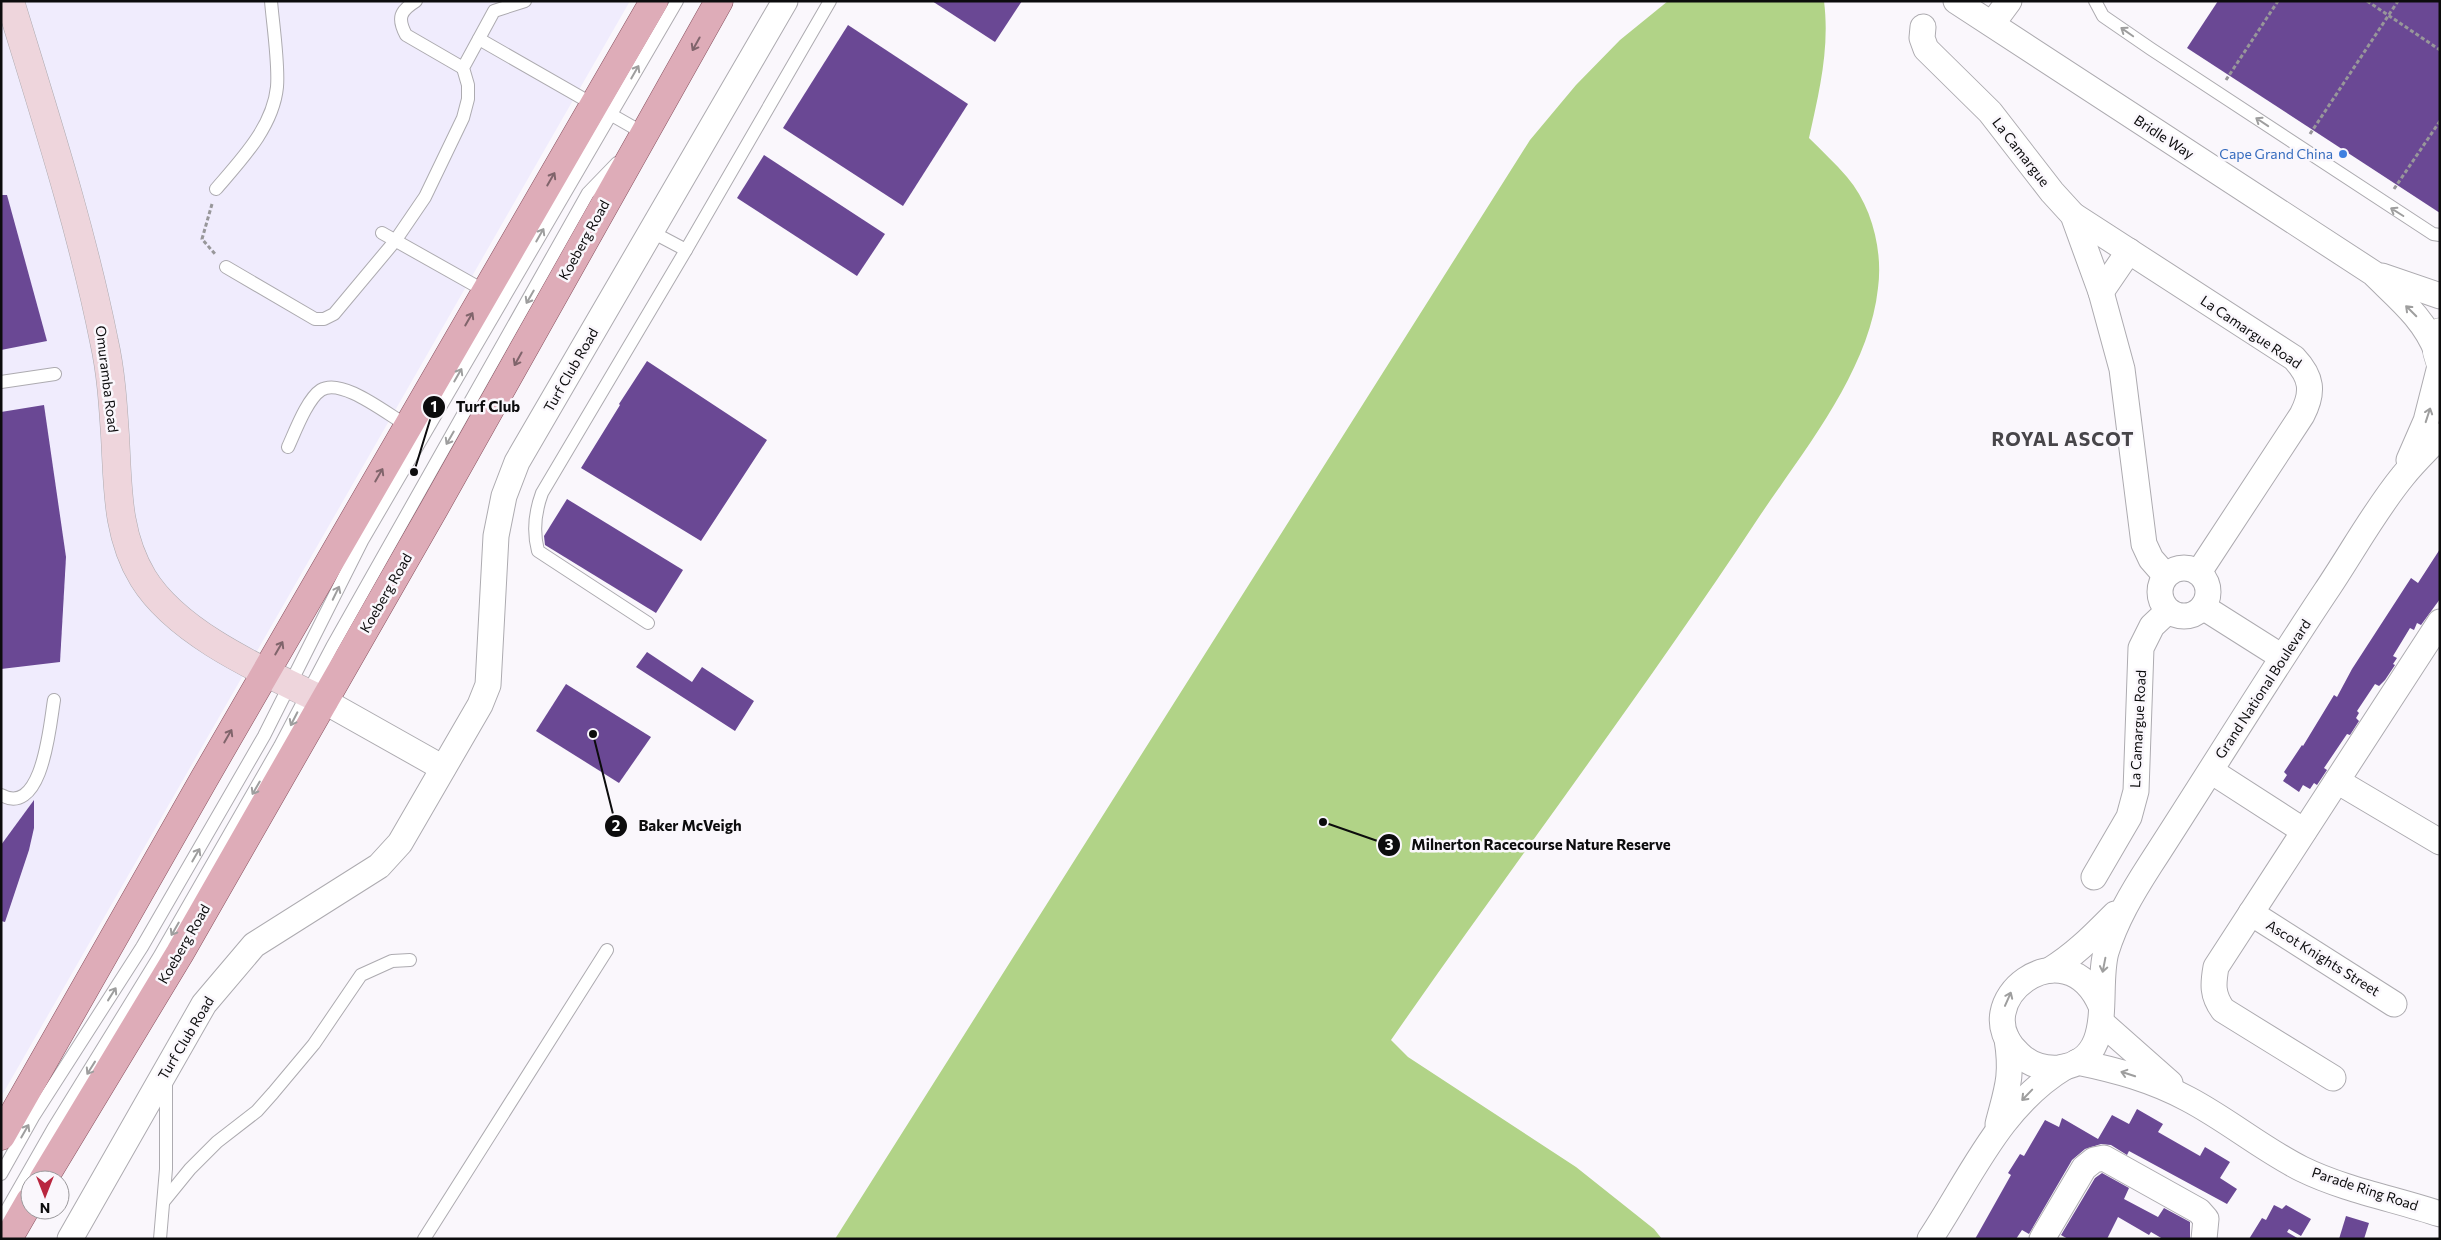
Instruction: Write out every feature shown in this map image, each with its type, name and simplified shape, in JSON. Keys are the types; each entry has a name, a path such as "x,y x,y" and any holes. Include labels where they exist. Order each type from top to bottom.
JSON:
{"main road":[{"name":"Omuramba Road","path":"10,1 58,161 99,317 112,393 119,512 128,547 143,579 166,608 196,631 266,672 308,693"},
{"path":"1,1136 485,291 602,110 654,1"},
{"name":"Koeberg Road","path":"48,1170 180,953 308,693 645,134 720,1"},
{"path":"8,1239 20,1218"}],"street":[{"name":"Turf Club Road","path":"70,1239 204,1004 227,974 254,946 379,866 400,842 480,705 488,685 496,536 504,496 517,462 786,1"},
{"name":"Bridle Way","path":"1956,1 2373,273 2421,321 2430,332 2439,353"},
{"path":"1992,24 2009,1"},
{"name":"La Camargue","path":"1923,27 1922,38 1926,49 1990,112 2052,192 2074,215 2101,292 2122,369 2141,531 2151,559 2165,575"},
{"name":"La Camargue Road","path":"2074,215 2294,358 2305,370 2310,389 2308,404 2199,572"},
{"path":"2101,292 2129,251"},
{"name":"Bridle Way","path":"2373,273 2440,296"},
{"name":"Grand National Boulevard","path":"2050,970 2070,958 2126,903 2282,657 2402,476 2426,421 2439,353"},
{"name":"Grand National Boulevard","path":"2402,476 2440,436"},
{"path":"2180,567 2190,568 2199,572 2205,578 2208,588 2208,597 2203,607 2189,616 2179,616 2168,611 2160,597 2159,590 2165,575 2180,567"},
{"path":"2203,607 2282,657"},
{"name":"La Camargue Road","path":"2094,877 2129,817 2136,790 2141,648 2152,626 2168,611"},
{"name":"Ascot Knights Street","path":"2332,1078 2223,1010 2215,999 2213,985 2216,967 2337,781 2436,637"},
{"path":"308,693 443,768"},
{"path":"2211,771 2304,831"},
{"path":"2337,781 2440,842"},
{"name":"Grand National Boulevard","path":"2101,1015 2101,977 2104,960 2126,903"},
{"name":"Ascot Knights Street","path":"2251,913 2394,1004"},
{"path":"1930,1239 1996,1131 2032,1090 2094,1046 2101,1015 2096,994 2082,979 2063,971 2050,970 2024,978 2007,999 2003,1012 2003,1026 2011,1064 2008,1089 1996,1131"},
{"name":"Parade Ring Road","path":"2101,1015 2189,1100"},
{"path":"2007,1039 2014,1050 2031,1063 2051,1069 2071,1064"},
{"name":"Parade Ring Road","path":"2071,1064 2115,1070 2144,1079 2189,1100 2303,1170 2346,1186 2440,1214"},
{"path":"2042,1239 2084,1168 2094,1160 2104,1158 2199,1211 2206,1219 2204,1239"}],"lane":[{"path":"216,189 245,156 273,104 277,86 271,1"},
{"path":"226,267 300,312 315,319 324,319 334,314 395,241 425,197 458,131 468,99 468,85 463,68 406,35 401,26 405,8 416,1"},
{"path":"463,68 479,39 493,6 525,1"},
{"path":"1,1220 53,1129 159,957 280,746 308,693 362,541 602,110 676,1"},
{"path":"648,623 538,551 535,538 535,523 542,493 686,250 830,1"},
{"path":"2096,1 2103,16 2385,204 2433,234 2440,234"},
{"path":"479,39 645,134"},
{"path":"652,232 686,250"},
{"path":"382,234 485,291"},
{"path":"1,382 55,374"},
{"path":"288,447 309,403 321,390 333,387 347,389 408,426"},
{"path":"1,1174 33,1117 142,946 264,736 308,693"},
{"path":"1,795 7,798 15,797 24,794 34,784 42,769 54,700"},
{"path":"424,1239 607,950"},
{"path":"164,1201 190,1169 217,1142 257,1111 274,1094 314,1044 361,975 392,961 410,960"},
{"path":"160,1239 166,1169 166,1069"}],"path":[{"path":"2218,93 2278,1"},
{"path":"2367,1 2440,50"},
{"path":"2301,149 2398,1"},
{"path":"2385,204 2440,121"},
{"path":"216,189 202,238 226,267"}],"shaded area":[{"path":"1,1 630,1 1,1097"}],"green space":[{"path":"1668,1 1824,1 1825,53 1809,138 1847,177 1863,201 1869,215 1874,230 1879,259 1878,288 1872,319 1862,350 1848,380 1813,438 1622,716 1391,1040 1408,1057 1576,1167 1654,1229 1662,1239 835,1239 1530,140 1576,85 1620,40"}],"building":[{"path":"932,1 1022,1 995,42"},
{"path":"2218,1 2440,1 2440,213 2187,48"},
{"path":"848,25 968,104 903,206 783,128"},
{"path":"764,155 885,234 857,276 737,198"},
{"path":"1,195 7,195 47,341 1,350"},
{"path":"647,361 767,440 701,541 581,468"},
{"path":"44,405 66,557 60,662 1,669 1,412"},
{"path":"567,499 683,570 656,613 545,545 544,536"},
{"path":"2440,549 2440,599 2421,625 2417,623 2414,630 2410,628 2393,656 2397,658 2393,664 2395,665 2379,686 2375,684 2357,711 2359,713 2356,718 2359,721 2350,735 2347,734 2324,768 2327,770 2317,785 2314,783 2310,789 2303,785 2299,792 2283,781 2287,775 2284,772 2303,746 2334,695 2337,697 2352,669 2411,578 2418,583"},
{"path":"647,652 692,682 702,667 754,701 735,731 636,667"},
{"path":"566,684 651,737 619,783 536,731"},
{"path":"34,800 34,828 29,850 5,922 1,921 1,845"},
{"path":"2137,1109 2163,1124 2158,1132 2200,1156 2205,1147 2230,1162 2220,1178 2237,1189 2227,1204 2129,1151 2127,1155 2111,1145 2101,1144 2085,1149 2072,1160 2029,1234 2022,1230 2016,1239 1975,1239 2011,1175 2008,1173 2020,1154 2024,1156 2045,1120 2059,1127 2062,1118 2098,1139 2112,1115 2129,1124"},
{"path":"2102,1173 2129,1188 2124,1199 2158,1217 2164,1208 2190,1222 2190,1239 2163,1239 2151,1232 2149,1235 2118,1217 2107,1239 2068,1239 2061,1235 2095,1178"},
{"path":"2274,1205 2282,1209 2286,1205 2311,1219 2301,1236 2289,1229 2287,1232 2299,1239 2249,1239 2262,1218 2266,1220"},
{"path":"2346,1216 2369,1223 2364,1239 2339,1239"}],"place":[{"name":"Cape Grand China","path":"2343,154"},
{"name":"Turf Club","path":"414,472"},
{"name":"Baker McVeigh","path":"593,734"},
{"name":"Milnerton Racecourse Nature Reserve","path":"1323,822"}],"district":[{"name":"ROYAL ASCOT","path":"2063,439"}]}
